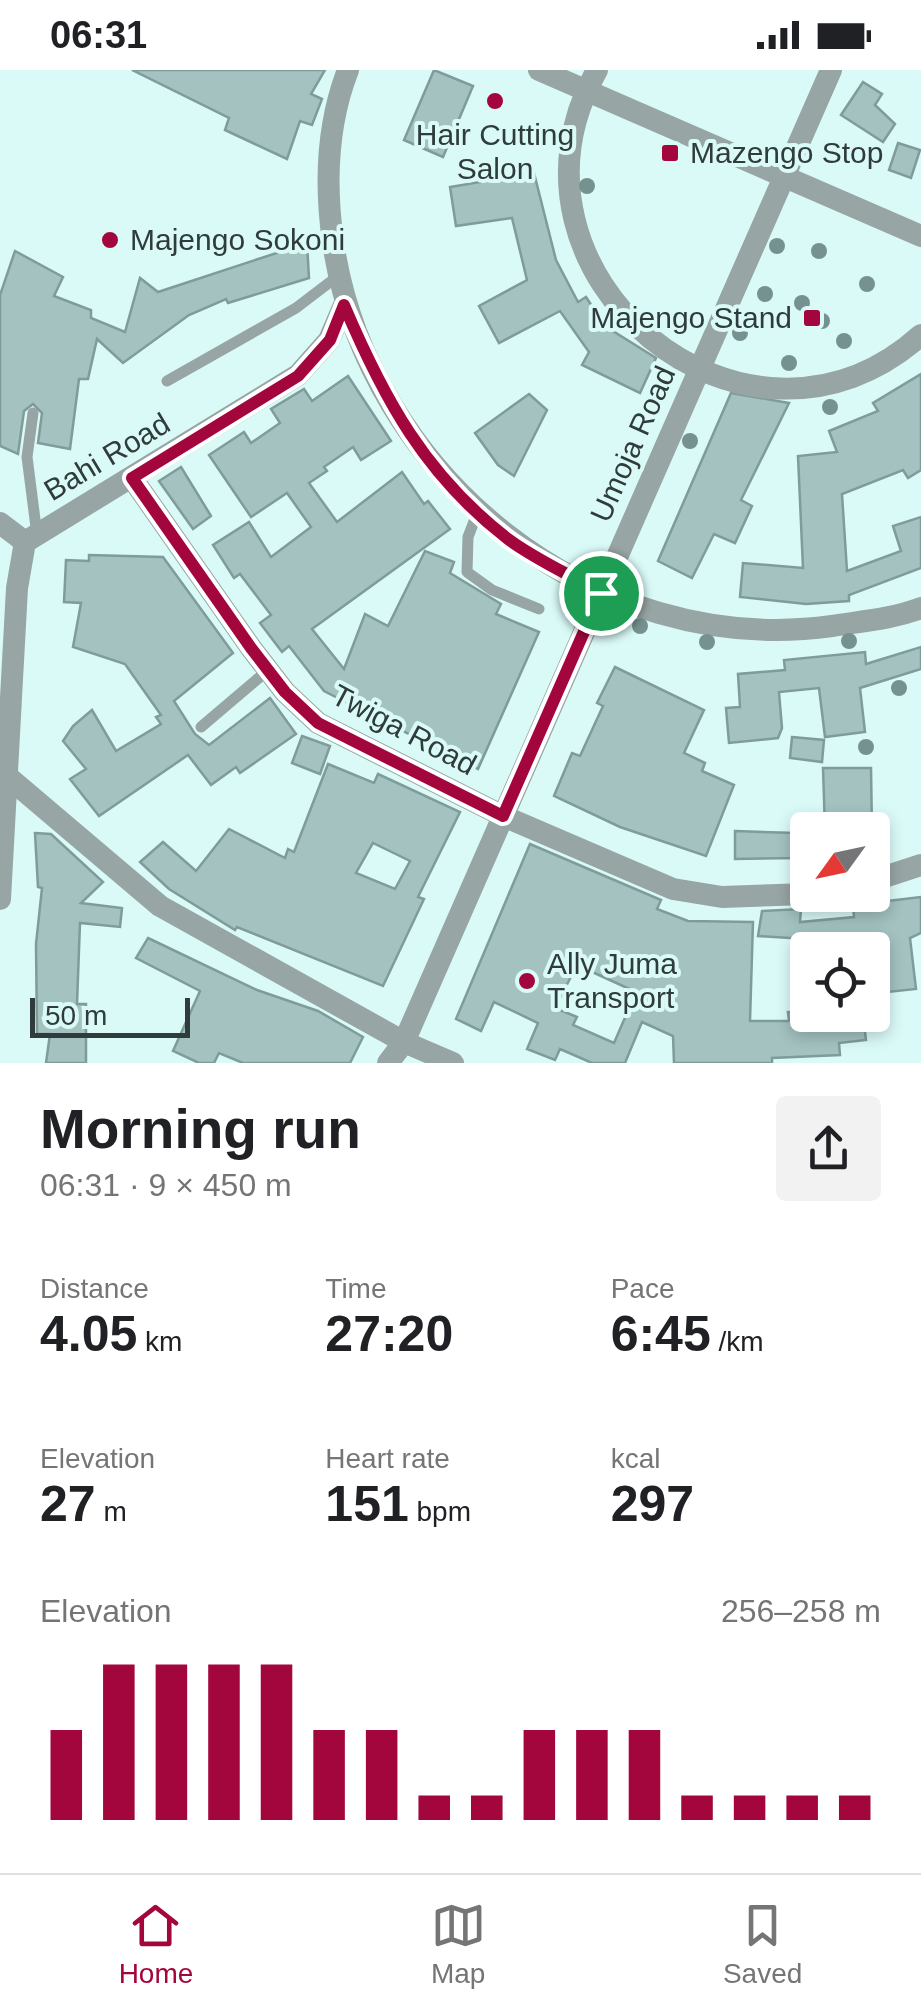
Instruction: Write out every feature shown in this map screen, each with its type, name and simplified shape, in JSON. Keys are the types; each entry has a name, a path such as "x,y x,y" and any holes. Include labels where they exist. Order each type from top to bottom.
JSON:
{"street":[{"path":"348,70 330,144 328,200 344,305 382,394 438,473 478,511 509,540 601,593 690,622 794,631 897,617 921,608"},
{"path":"538,70 591,80 784,176 921,236"},
{"name":"Umoja Road","path":"388,1063 404,1042 831,70"},
{"path":"591,80 570,149 570,198 582,250 607,296 642,336 698,371 740,384 796,388 852,377 902,352 921,335"},
{"name":"Bahi Road","path":"31,538 298,376 330,340 344,305"},
{"name":"Twiga Road","path":"132,478 268,670 318,723 503,816 674,888 722,897 790,895"},
{"path":"0,523 31,538 8,620 0,899"},
{"path":"4,776 160,906 404,1042 453,1063"},
{"path":"890,875 921,866"}],"lane":[{"path":"167,381 296,308 338,276"},
{"path":"31,538 27,457 33,413"},
{"path":"478,511 468,538 467,572 492,590 540,609"},
{"path":"201,727 268,670"}],"building":[{"path":"132,70 325,70 311,94 322,99 312,125 300,121 287,159 225,130 229,118"},
{"path":"434,70 473,86 443,157 404,140"},
{"path":"863,82 882,94 875,105 895,124 883,142 841,115"},
{"path":"898,143 920,150 911,178 889,170"},
{"path":"534,173 556,260 578,302 586,297 605,326 656,358 640,393 582,365 589,352 560,311 499,343 479,306 527,280 512,218 456,226 450,187"},
{"path":"307,243 309,278 228,303 226,299 189,315 123,363 97,339 88,379 79,379 70,449 38,443 42,413 33,404 24,411 18,454 0,446 0,295 15,251 63,277 54,296 91,310 91,318 125,332 140,278 158,292"},
{"path":"921,374 921,470 908,478 903,470 842,494 847,571 901,551 893,526 921,517 921,568 849,595 849,601 806,604 740,597 743,563 803,568 798,456 837,452 829,431 878,411 873,403"},
{"path":"348,376 391,441 361,460 353,447 309,483 337,522 402,472 424,504 428,501 450,529 312,629 344,669 365,614 388,626 425,551 454,562 450,573 501,604 496,614 539,632 478,769 324,691 289,646 282,652 260,623 271,615 240,574 234,578 213,545 249,522 271,557 311,527 287,493 251,517 209,455 244,432 251,443 280,423 271,409 304,389 312,401"},
{"path":"731,393 789,403 741,500 752,506 735,543 714,534 692,578 658,561"},
{"path":"529,394 547,410 514,476 498,465 475,433"},
{"path":"181,467 211,516 193,529 159,481"},
{"path":"89,555 163,557 233,653 174,701 195,734 209,745 270,698 296,734 240,773 236,767 211,785 188,755 99,816 70,779 86,769 63,741 92,710 116,751 161,724 156,717 161,715 125,664 73,647 81,603 64,602 66,560 89,561"},
{"path":"921,647 921,669 860,688 865,732 825,737 819,688 779,692 782,728 778,738 729,743 726,708 740,707 738,674 785,670 784,660 865,652 866,664"},
{"path":"615,667 704,710 684,753 705,763 702,771 734,785 706,856 620,827 554,796 572,753 580,756 603,706 597,703"},
{"path":"302,736 330,746 320,774 292,763"},
{"path":"792,737 824,740 822,762 790,758"},
{"path":"328,764 374,783 378,774 460,812 418,897 424,899 383,986 237,927 235,930 169,889 140,862 163,842 196,871 229,829 285,858 288,849 294,852","holes":["373,843 410,861 395,889 356,873"]},
{"path":"823,768 871,768 872,812 824,812"},
{"path":"735,831 790,833 790,858 735,859"},
{"path":"35,833 51,834 103,882 81,903 122,908 120,927 80,923 77,1004 86,1004 86,1063 46,1063 50,1034 37,1034 36,944 42,888 38,887"},
{"path":"530,844 661,900 657,909 688,921 753,922 750,1021 789,1021 790,1012 790,1032 865,1032 866,1040 839,1043 840,1055 772,1058 772,1063 674,1063 673,1036 642,1022 625,1063 592,1063 560,1049 555,1060 527,1049 538,1023 494,1002 481,1031 456,1019","holes":["577,965 636,992 614,1043 573,1025 577,1017 555,1008"]},
{"path":"921,897 921,933 910,938 916,989 890,992 890,932 790,932 790,938 758,936 762,911 801,912 800,922 854,917 854,912 890,912 890,901"},
{"path":"148,938 257,990 318,1011 363,1037 350,1063 243,1063 219,1053 214,1063 199,1063 173,1051 200,991 136,958"}],"place":[{"name":"Hair Cutting Salon","path":"495,101"},
{"name":"Mazengo Stop","path":"670,153"},
{"name":"Majengo Sokoni","path":"110,240"},
{"name":"Majengo Stand","path":"812,318"},
{"name":"Ally Juma Transport","path":"527,981"}],"route":[{"path":"344,305 382,394 438,473 509,540 601,593 503,816 318,723 285,692 251,648 132,478 298,376 330,340 344,305"}]}
